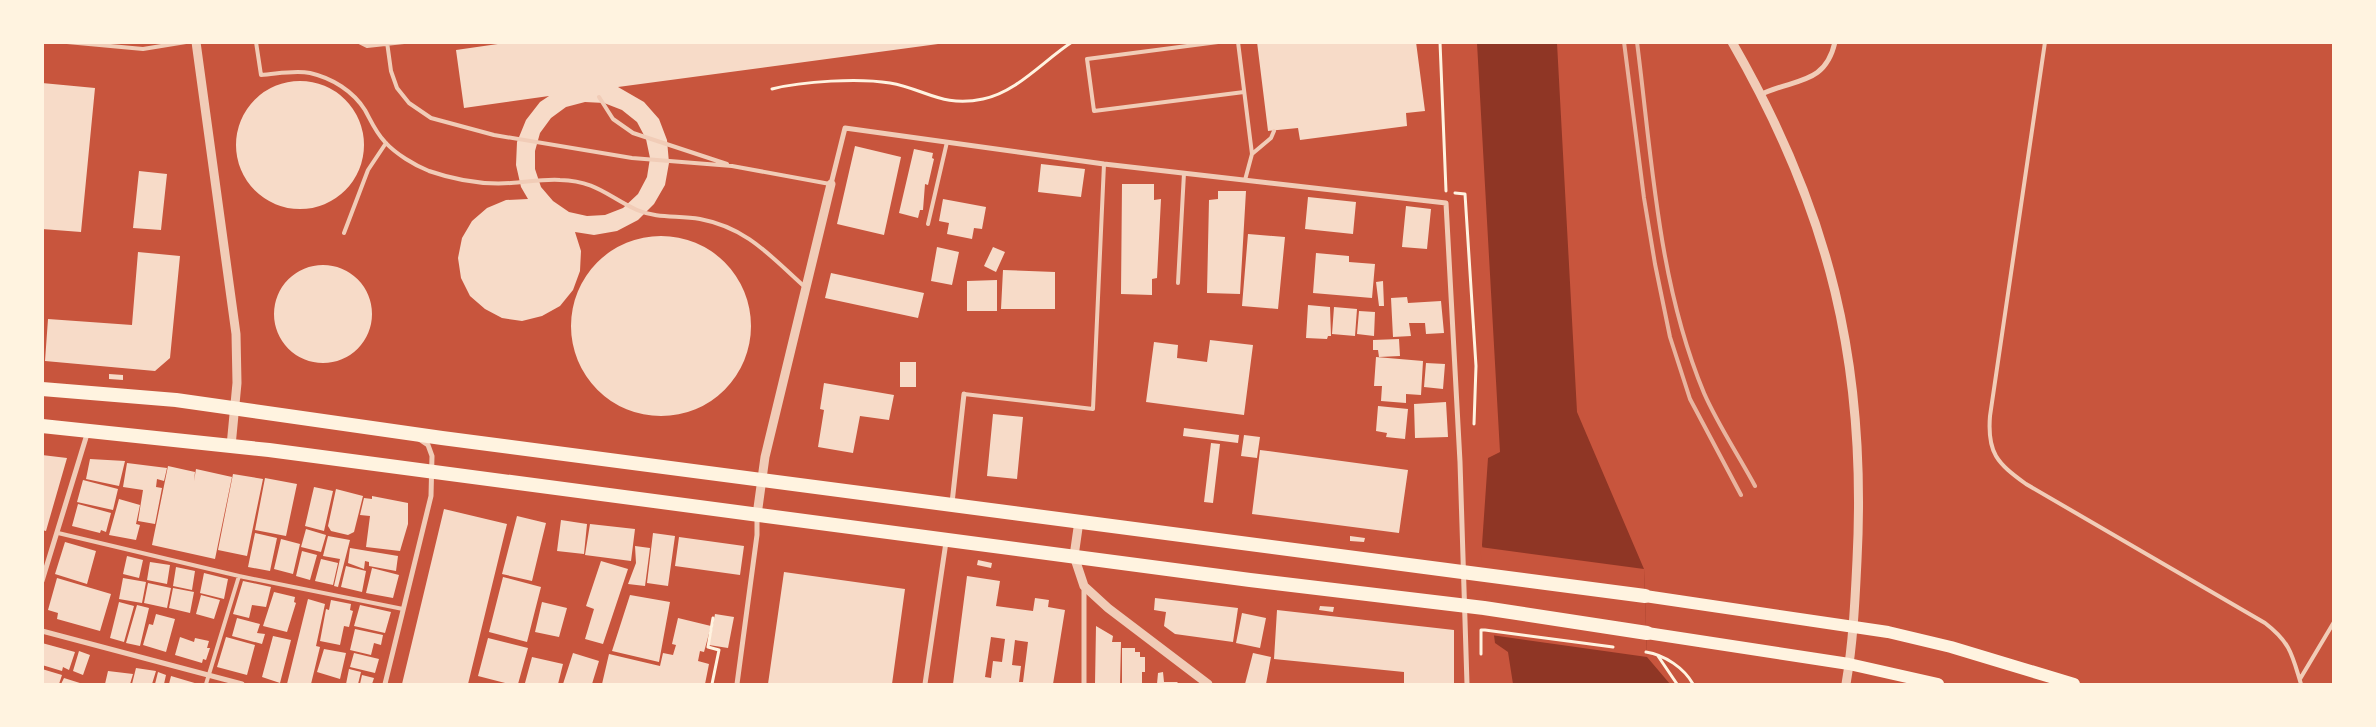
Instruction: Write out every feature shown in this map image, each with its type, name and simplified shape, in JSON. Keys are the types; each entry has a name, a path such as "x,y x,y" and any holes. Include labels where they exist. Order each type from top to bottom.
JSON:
{"highway":[{"path":"42,389 176,400 1448,570 1463,570 1645,596"},
{"path":"42,426 231,446 946,540 1484,608 1647,633"}],"main road":[{"path":"1645,596 1853,626 1951,647 2074,684"},
{"path":"1647,633 1850,664 1938,684"}],"street":[{"path":"196,42 236,334 238,359 236,408 231,446"},
{"path":"1732,42 1760,95 1809,201 1828,258 1846,335 1855,399 1860,471 1853,626 1850,664 1846,684"},
{"path":"1760,95 1820,73 1832,58 1836,42"},
{"path":"737,684 757,535 757,514 765,457 845,128 1104,164 1446,203 1460,452 1467,684"},
{"path":"952,503 964,394"},
{"path":"42,581 88,430"},
{"path":"384,684 431,496 432,456 428,445 410,432"},
{"path":"1079,521 1074,556 1084,586 1084,684"},
{"path":"925,684 946,540"},
{"path":"1084,586 1108,608 1208,684"},
{"path":"42,631 242,684"}],"lane":[{"path":"67,42 143,50 186,42"},
{"path":"256,42 261,75 308,72 323,76 345,88 364,108 386,143 409,161 449,177 470,182 508,184 560,180 580,182 601,188 635,209 652,215 697,218 729,226 766,251 806,288"},
{"path":"359,42 366,46 404,42"},
{"path":"387,42 391,71 398,88 409,103 431,118 494,135 632,158 732,166 831,184"},
{"path":"1218,42 1087,59 1094,111 1244,92"},
{"path":"1238,42 1252,154 1245,180"},
{"path":"2045,42 1990,416 1988,433 1991,449 2006,470 2026,484 2265,623 2284,638 2289,646 2302,684"},
{"path":"599,97 613,119 633,133 732,166"},
{"path":"1252,154 1272,138 1274,131"},
{"path":"928,224 947,142"},
{"path":"344,233 368,170 386,143"},
{"path":"964,394 1093,408 1104,164"},
{"path":"1178,283 1184,173"},
{"path":"58,533 239,576 403,609"},
{"path":"206,684 239,576"},
{"path":"2300,679 2334,622"}],"path":[{"path":"772,89 869,81 892,83 946,101 983,99 1012,88 1072,42"},
{"path":"1440,42 1446,191 1464,194 1476,366 1474,424"},
{"path":"712,684 719,650 708,646 713,618"},
{"path":"1483,630 1619,648"},
{"path":"1638,651 1657,654 1688,676 1693,684"},
{"path":"1657,654 1677,684"}],"shaded area":[{"path":"1477,43 1557,43 1577,412 1644,569 1647,657 1670,684 1513,684 1508,652 1495,643 1482,545 1488,458 1500,452"}],"pier":[{"path":"1480,547 1644,569 1647,657 1491,635"}],"building":[{"path":"511,42 938,42 938,44 618,87 644,102 659,119 667,140 669,163 665,185 654,204 638,220 617,231 594,235 575,232 581,251 580,271 573,290 560,306 542,316 522,321 502,318 485,309 470,296 461,278 458,258 462,238 472,221 487,208 506,200 528,199 521,187 516,165 517,142 526,120 540,102 549,96 464,108 456,50","holes":["585,102 604,103 622,110 637,122 646,139 650,158 647,177 638,194 623,208 605,215 587,216 569,212 553,201 541,187 535,169 535,151 540,133 551,118 566,107"]},
{"path":"1257,42 1416,42 1425,111 1406,113 1407,126 1300,140 1298,128 1268,131"},
{"path":"300,81 324,86 345,100 359,121 364,145 359,169 345,190 324,204 300,209 276,204 255,190 241,169 236,145 241,121 255,100 276,86"},
{"path":"42,83 95,88 81,232 42,229"},
{"path":"855,146 901,157 884,235 837,224"},
{"path":"914,149 933,153 932,158 934,159 928,185 925,184 923,210 920,210 918,218 899,213"},
{"path":"1041,164 1085,169 1081,197 1038,192"},
{"path":"139,171 167,174 161,230 133,228"},
{"path":"1122,184 1154,184 1154,200 1161,199 1157,278 1152,279 1152,295 1121,294"},
{"path":"1218,191 1246,191 1240,294 1207,293 1209,200 1218,199"},
{"path":"1308,197 1356,202 1353,234 1305,229"},
{"path":"943,199 986,207 982,229 974,228 972,239 947,234 949,223 939,221"},
{"path":"1406,206 1431,209 1427,249 1402,247"},
{"path":"1248,234 1285,237 1278,309 1242,306"},
{"path":"670,236 679,237 704,246 725,262 741,283 750,308 750,344 741,369 725,390 704,406 696,409 679,415 652,416 643,415 618,406 591,383 581,369 572,344 571,317 572,308 581,283 604,256 618,246 643,237"},
{"path":"937,247 959,252 952,285 931,281"},
{"path":"993,247 1005,252 996,272 984,266"},
{"path":"138,252 180,256 170,358 155,371 45,361 48,319 132,325"},
{"path":"1316,253 1349,256 1349,262 1375,264 1372,298 1313,293"},
{"path":"323,265 342,269 357,280 368,295 372,314 368,333 357,348 342,359 323,363 304,359 289,348 278,333 274,314 278,295 289,280 304,269"},
{"path":"1003,270 1055,272 1055,309 1001,309"},
{"path":"831,273 924,293 918,318 825,298"},
{"path":"997,280 997,311 967,311 967,281"},
{"path":"1383,281 1384,306 1379,306 1376,282"},
{"path":"1407,297 1408,303 1441,301 1444,333 1426,334 1425,323 1409,323 1411,336 1393,337 1391,298"},
{"path":"1308,305 1330,307 1331,336 1328,336 1327,339 1306,338"},
{"path":"1334,307 1357,309 1355,336 1332,334"},
{"path":"1359,311 1375,312 1374,336 1357,334"},
{"path":"1399,339 1400,356 1379,357 1378,350 1373,350 1373,340"},
{"path":"1210,340 1253,345 1244,415 1146,402 1154,342 1178,345 1177,358 1207,362"},
{"path":"1376,357 1423,361 1421,395 1406,394 1406,403 1381,401 1382,386 1374,386"},
{"path":"900,362 916,362 916,387 900,387"},
{"path":"1426,363 1445,364 1443,389 1424,387"},
{"path":"109,374 123,375 123,380 109,379"},
{"path":"824,383 894,395 889,420 860,416 853,453 818,447 824,410 820,409"},
{"path":"1446,402 1448,437 1415,438 1414,404"},
{"path":"1378,406 1408,409 1405,439 1386,437 1387,433 1376,431"},
{"path":"993,414 1023,417 1017,479 987,476"},
{"path":"1184,428 1239,435 1238,443 1183,436"},
{"path":"1244,435 1260,437 1257,458 1241,456"},
{"path":"1211,443 1220,444 1213,503 1204,502"},
{"path":"1260,450 1408,470 1399,533 1252,514"},
{"path":"42,455 67,458 46,531 42,530"},
{"path":"90,459 125,461 119,486 86,479"},
{"path":"127,463 167,468 164,481 157,479 156,487 162,488 155,524 138,521 143,490 123,487"},
{"path":"168,466 195,472 194,481 196,469 232,477 215,559 152,545"},
{"path":"233,474 263,479 247,556 218,550"},
{"path":"265,478 297,484 286,536 255,530"},
{"path":"83,480 118,489 113,510 77,502"},
{"path":"314,487 333,491 324,531 305,526"},
{"path":"336,489 363,496 354,532 348,535 331,531 328,526"},
{"path":"372,496 408,503 408,524 400,551 366,547 370,516 360,515 364,498 372,499"},
{"path":"119,499 140,505 136,524 140,525 136,540 109,535"},
{"path":"78,504 111,513 106,532 101,530 100,533 72,526"},
{"path":"444,509 507,524 468,684 402,684"},
{"path":"517,516 546,523 532,581 502,574"},
{"path":"561,520 587,524 584,554 557,551"},
{"path":"590,524 635,529 631,561 585,555"},
{"path":"306,529 326,535 321,552 301,547"},
{"path":"255,533 277,538 270,571 248,567"},
{"path":"653,533 675,536 668,586 647,583"},
{"path":"328,536 350,540 338,587 334,586 340,559 323,556"},
{"path":"1350,536 1365,538 1364,542 1350,541"},
{"path":"679,537 744,546 740,575 675,566"},
{"path":"281,539 300,544 293,574 274,569"},
{"path":"65,542 96,551 87,584 55,574"},
{"path":"635,546 650,548 645,586 628,584 636,563"},
{"path":"350,548 398,556 396,571 369,566 369,562 365,561 364,569 348,563"},
{"path":"302,551 317,555 310,580 296,576"},
{"path":"127,556 143,560 139,578 123,574"},
{"path":"321,559 338,563 333,585 315,581"},
{"path":"978,560 992,563 991,568 977,565"},
{"path":"601,561 628,569 603,644 585,639 594,609 586,606"},
{"path":"150,562 170,565 167,584 147,580"},
{"path":"346,566 366,571 362,592 341,587"},
{"path":"176,567 195,571 192,590 173,586"},
{"path":"372,568 399,575 393,598 366,593"},
{"path":"784,572 905,589 892,684 768,684"},
{"path":"204,573 228,579 224,599 200,593"},
{"path":"967,576 1000,581 996,606 1033,611 1035,598 1049,600 1048,607 1065,610 1053,684 953,684","holes":["991,637 1005,639 1002,662 993,661 991,678 985,677","1015,640 1028,642 1023,682 1019,682 1021,666 1012,665"]},
{"path":"503,577 541,587 527,642 489,632"},
{"path":"57,578 111,594 100,631 57,619 58,613 48,610"},
{"path":"123,578 146,582 142,603 119,599"},
{"path":"243,581 271,587 266,607 252,605 249,618 233,614"},
{"path":"148,583 171,588 167,608 144,603"},
{"path":"173,588 194,592 190,613 169,608"},
{"path":"274,592 295,597 294,602 296,603 287,632 263,626"},
{"path":"201,595 220,600 214,619 196,614"},
{"path":"630,595 670,602 659,662 612,651"},
{"path":"1155,598 1238,608 1233,642 1175,634 1164,626 1166,612 1154,610"},
{"path":"308,599 325,604 316,646 320,647 311,684 287,684"},
{"path":"331,600 351,604 350,610 353,611 349,627 344,626 340,645 320,641 326,609 329,610"},
{"path":"119,602 134,606 124,642 110,638"},
{"path":"542,602 567,608 559,637 535,632"},
{"path":"137,605 149,608 140,646 126,643"},
{"path":"360,605 391,612 385,633 354,626"},
{"path":"1320,606 1334,607 1333,612 1319,610"},
{"path":"1277,610 1454,630 1454,684 1404,684 1404,672 1274,659"},
{"path":"1242,613 1266,618 1260,648 1236,643"},
{"path":"156,614 175,619 166,652 143,645 149,624 153,625"},
{"path":"715,614 734,617 728,648 709,645"},
{"path":"237,618 260,624 257,633 265,634 262,644 232,636"},
{"path":"678,618 711,626 704,652 700,651 698,661 709,664 705,684 602,684 609,654 660,666 663,653 673,655 676,645 672,644"},
{"path":"1096,626 1113,636 1112,642 1121,642 1120,684 1095,684"},
{"path":"355,629 383,635 381,645 374,643 371,655 350,650"},
{"path":"273,636 291,640 280,683 262,677"},
{"path":"180,637 194,642 195,638 209,641 207,648 210,648 206,660 203,659 202,663 175,655"},
{"path":"226,637 255,645 247,675 217,667"},
{"path":"488,638 528,648 518,684 509,684 478,676"},
{"path":"42,643 75,652 69,670 63,667 62,671 42,665"},
{"path":"1122,648 1135,648 1135,652 1140,652 1140,657 1145,657 1145,672 1142,672 1142,684 1122,684"},
{"path":"324,649 346,653 340,679 317,672"},
{"path":"79,651 90,655 83,675 73,671"},
{"path":"354,653 379,659 375,673 350,667"},
{"path":"573,653 599,661 592,684 563,684"},
{"path":"1253,653 1271,657 1266,684 1245,684"},
{"path":"532,657 563,664 558,684 525,683"},
{"path":"136,668 156,671 152,684 132,684"},
{"path":"42,669 62,675 59,684 42,684"},
{"path":"349,669 361,672 358,684 346,684"},
{"path":"108,671 133,674 130,684 105,684"},
{"path":"158,672 166,675 164,684 155,684"},
{"path":"1163,672 1164,682 1177,682 1179,684 1157,684 1158,673"},
{"path":"362,675 374,678 372,684 360,684"},
{"path":"171,676 198,684 169,684"},
{"path":"64,678 83,684 61,684"}],"railway":[{"path":"1624,42 1644,198 1670,337 1690,399 1741,495"},
{"path":"1637,42 1659,220 1676,308 1704,393 1722,429 1755,486"}]}
